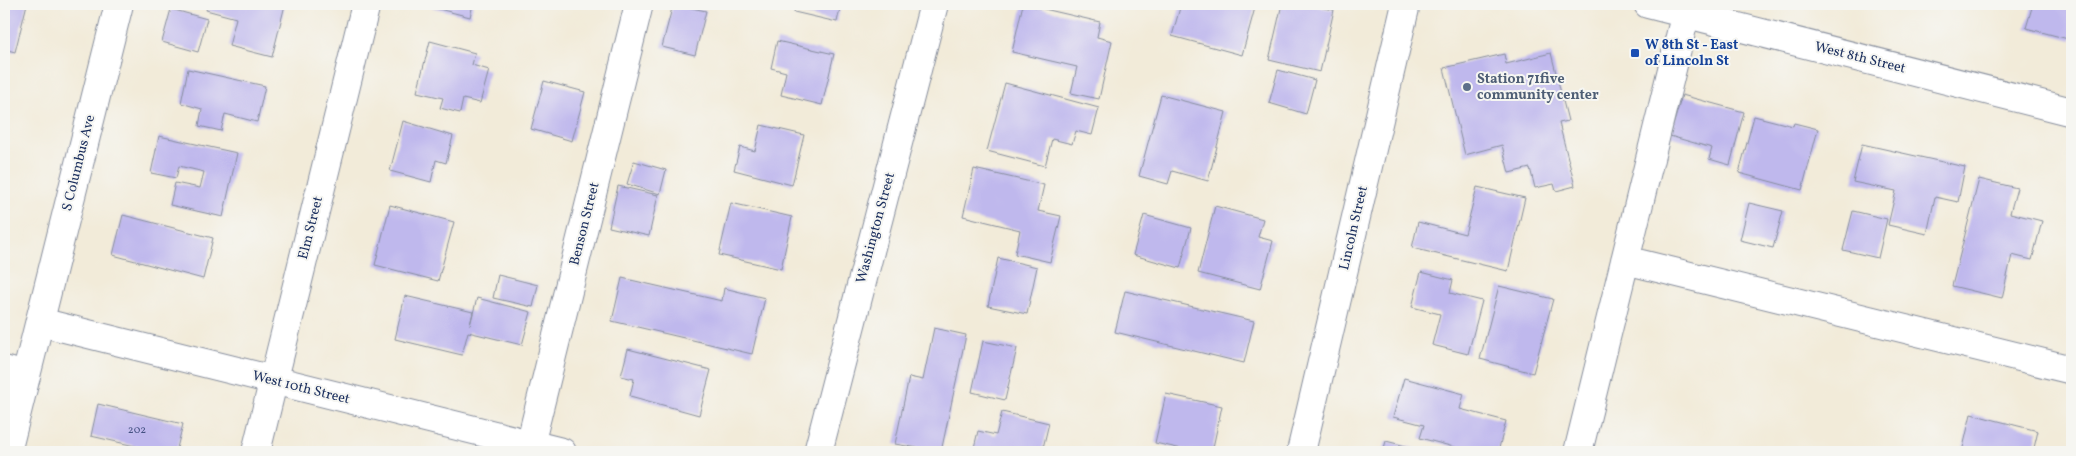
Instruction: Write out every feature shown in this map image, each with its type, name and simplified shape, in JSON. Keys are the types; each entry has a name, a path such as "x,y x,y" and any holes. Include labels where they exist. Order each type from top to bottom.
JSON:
{"street":[{"name":"S Columbus Ave","path":"7,452 15,373 40,322 118,4"},
{"name":"Elm Street","path":"256,452 366,4"},
{"name":"Benson Street","path":"530,445 639,4"},
{"name":"Washington Street","path":"818,452 934,4"},
{"name":"Lincoln Street","path":"1302,452 1406,4"},
{"name":"West 8th Street","path":"1648,4 1687,8 2072,112"},
{"path":"1578,452 1687,8"},
{"path":"1625,260 2072,370"},
{"name":"West 10th Street","path":"40,322 562,452"}],"building":[{"path":"4,4 27,4 15,52 4,49"},
{"path":"208,4 285,5 272,57 229,46 236,18 206,10"},
{"path":"432,4 473,4 470,17 431,7"},
{"path":"673,4 706,11 695,55 662,47"},
{"path":"796,4 841,4 837,22 794,12"},
{"path":"1023,4 1100,22 1097,37 1112,41 1099,99 1071,93 1077,67 1012,52"},
{"path":"1181,4 1256,4 1242,55 1172,36"},
{"path":"1282,4 1305,4 1334,10 1320,72 1269,60"},
{"path":"2033,4 2072,4 2072,40 2026,28"},
{"path":"171,9 207,19 198,52 162,42"},
{"path":"430,41 475,53 472,65 489,70 480,103 463,99 460,113 440,108 443,98 417,92"},
{"path":"777,41 834,54 822,105 781,95 786,72 771,68"},
{"path":"1551,53 1568,121 1559,123 1575,186 1556,191 1554,184 1535,188 1530,168 1509,173 1502,145 1465,155 1444,68 1504,54 1506,64"},
{"path":"188,69 265,86 257,122 225,114 221,131 199,126 202,109 181,103"},
{"path":"1278,70 1315,80 1306,114 1269,103"},
{"path":"544,81 585,92 572,141 531,129"},
{"path":"1005,83 1099,108 1092,135 1076,131 1072,144 1052,139 1045,166 987,151"},
{"path":"1161,95 1226,112 1208,181 1172,171 1168,184 1139,176"},
{"path":"1682,95 1744,112 1730,165 1709,159 1712,148 1670,136"},
{"path":"4,115 8,116 4,132"},
{"path":"1754,116 1793,126 1794,123 1818,129 1802,190 1739,173"},
{"path":"403,121 453,136 446,163 436,160 431,182 390,171"},
{"path":"761,125 804,135 792,185 734,170 740,147 755,151"},
{"path":"159,136 237,153 223,217 170,205 175,183 200,188 204,172 179,166 176,178 151,173"},
{"path":"1862,144 1965,167 1958,202 1935,197 1927,234 1888,225 1896,191 1853,182"},
{"path":"634,161 666,170 660,194 627,184"},
{"path":"974,169 1044,185 1038,211 1061,216 1050,262 1015,254 1020,230 963,216"},
{"path":"1979,179 2017,188 2010,213 2042,221 2032,260 2012,255 2002,298 1952,286"},
{"path":"618,186 658,195 649,236 609,227"},
{"path":"1477,187 1525,198 1508,271 1412,248 1418,222 1465,234"},
{"path":"731,203 792,217 781,269 719,255"},
{"path":"1749,203 1783,211 1773,248 1740,240"},
{"path":"390,205 454,222 438,281 375,265"},
{"path":"1215,206 1263,219 1258,237 1273,241 1260,289 1198,273"},
{"path":"1853,211 1887,219 1878,258 1843,250"},
{"path":"123,215 213,238 203,279 113,255"},
{"path":"1144,215 1191,228 1180,268 1133,255"},
{"path":"998,258 1037,267 1027,314 988,306"},
{"path":"1421,272 1453,280 1450,293 1482,301 1468,354 1432,345 1440,314 1412,307"},
{"path":"498,275 538,285 533,307 493,298"},
{"path":"622,278 722,301 724,288 765,298 752,354 612,321"},
{"path":"1499,286 1553,299 1533,373 1480,359"},
{"path":"1125,291 1254,321 1244,363 1115,332"},
{"path":"405,296 473,312 470,325 477,298 531,312 522,345 468,332 462,355 395,339"},
{"path":"934,328 966,335 941,452 895,444 909,377 923,380"},
{"path":"983,341 1017,348 1005,400 972,392"},
{"path":"628,349 711,370 699,415 630,396 634,379 621,376"},
{"path":"1404,378 1464,394 1460,409 1506,421 1498,452 1473,452 1420,438 1424,425 1393,417"},
{"path":"1166,394 1222,406 1212,452 1196,452 1155,443"},
{"path":"98,404 183,424 176,452 161,452 91,436"},
{"path":"1002,412 1049,423 1042,452 973,452 978,431 996,435"},
{"path":"1971,414 2038,431 2033,452 1962,452"},
{"path":"1386,441 1429,452 1383,452"}],"place":[{"name":"W 8th St - East of Lincoln St","path":"1635,53"},
{"name":"Station 71five community center","path":"1467,87"}]}
